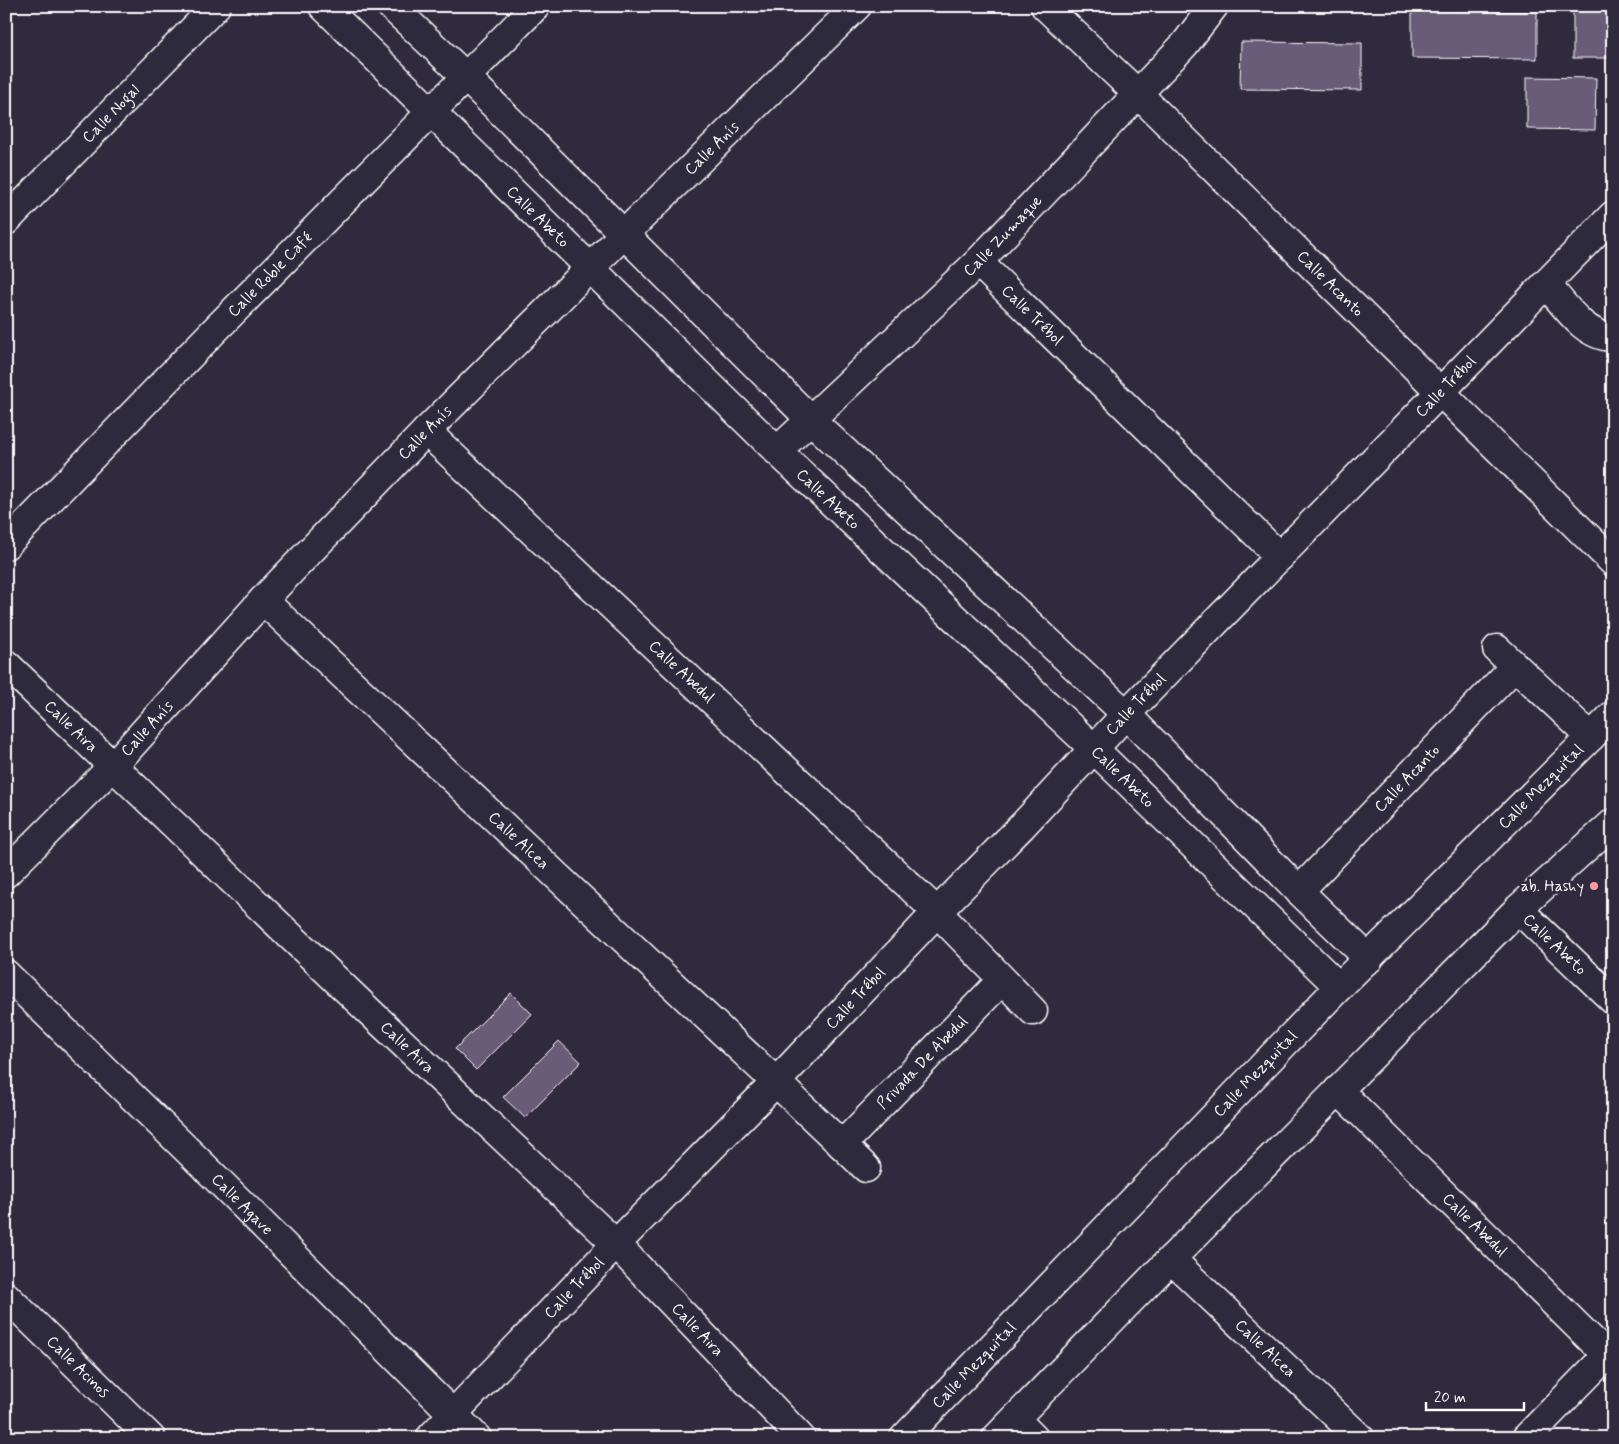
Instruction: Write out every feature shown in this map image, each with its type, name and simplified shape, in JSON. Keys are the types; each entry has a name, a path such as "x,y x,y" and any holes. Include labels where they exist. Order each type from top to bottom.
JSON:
{"street":[{"name":"Calle Nogal","path":"6,221 216,6"},
{"name":"Calle Abeto","path":"323,6 777,451 1093,748 1339,987"},
{"path":"391,6 465,76 811,420 1126,714 1299,891 1369,958"},
{"name":"Calle Roble Café","path":"6,545 431,110 536,6"},
{"name":"Calle Anís","path":"6,873 112,766 263,600 426,432 624,234 857,6"},
{"name":"Calle Acanto","path":"1045,6 1138,94 1613,562"},
{"name":"Calle Zumaque","path":"777,451 978,262 1185,44 1214,6"},
{"name":"Calle Trébol","path":"430,1438 1023,825 1093,748 1613,215"},
{"name":"Calle Trébol","path":"978,262 1280,557"},
{"path":"1546,284 1591,332 1604,337 1613,337"},
{"name":"Calle Abedul","path":"426,432 937,912"},
{"name":"Calle Alcea","path":"263,600 776,1082"},
{"name":"Calle Acanto","path":"1299,891 1506,658 1591,737"},
{"name":"Calle Aira","path":"6,664 616,1244 801,1438"},
{"name":"Calle Mezquital","path":"904,1438 1339,987 1613,715"},
{"path":"1034,1438 1006,1428 1171,1258 1518,909 1613,823"},
{"name":"Calle Abeto","path":"1518,909 1613,1000"},
{"path":"937,912 1033,1011"},
{"name":"Calle Agave","path":"6,974 215,1177 477,1438"},
{"name":"Privada De Abedul","path":"842,1145 1002,980"},
{"path":"776,1082 866,1168"},
{"name":"Calle Abedul","path":"1338,1090 1611,1355"},
{"name":"Calle Alcea","path":"1171,1258 1360,1438"},
{"name":"Calle Acinos","path":"6,1296 151,1438"},
{"path":"1526,1438 1611,1355"}],"building":[{"path":"1573,6 1613,6 1613,58 1573,58"},
{"path":"1412,11 1537,12 1537,59 1412,58"},
{"path":"1241,42 1362,43 1362,90 1240,89"},
{"path":"1527,77 1596,78 1595,130 1527,129"},
{"path":"511,993 532,1014 476,1070 455,1049"},
{"path":"559,1041 581,1062 525,1118 503,1097"}],"place":[{"name":"ab. Hashy","path":"1594,886"}]}
